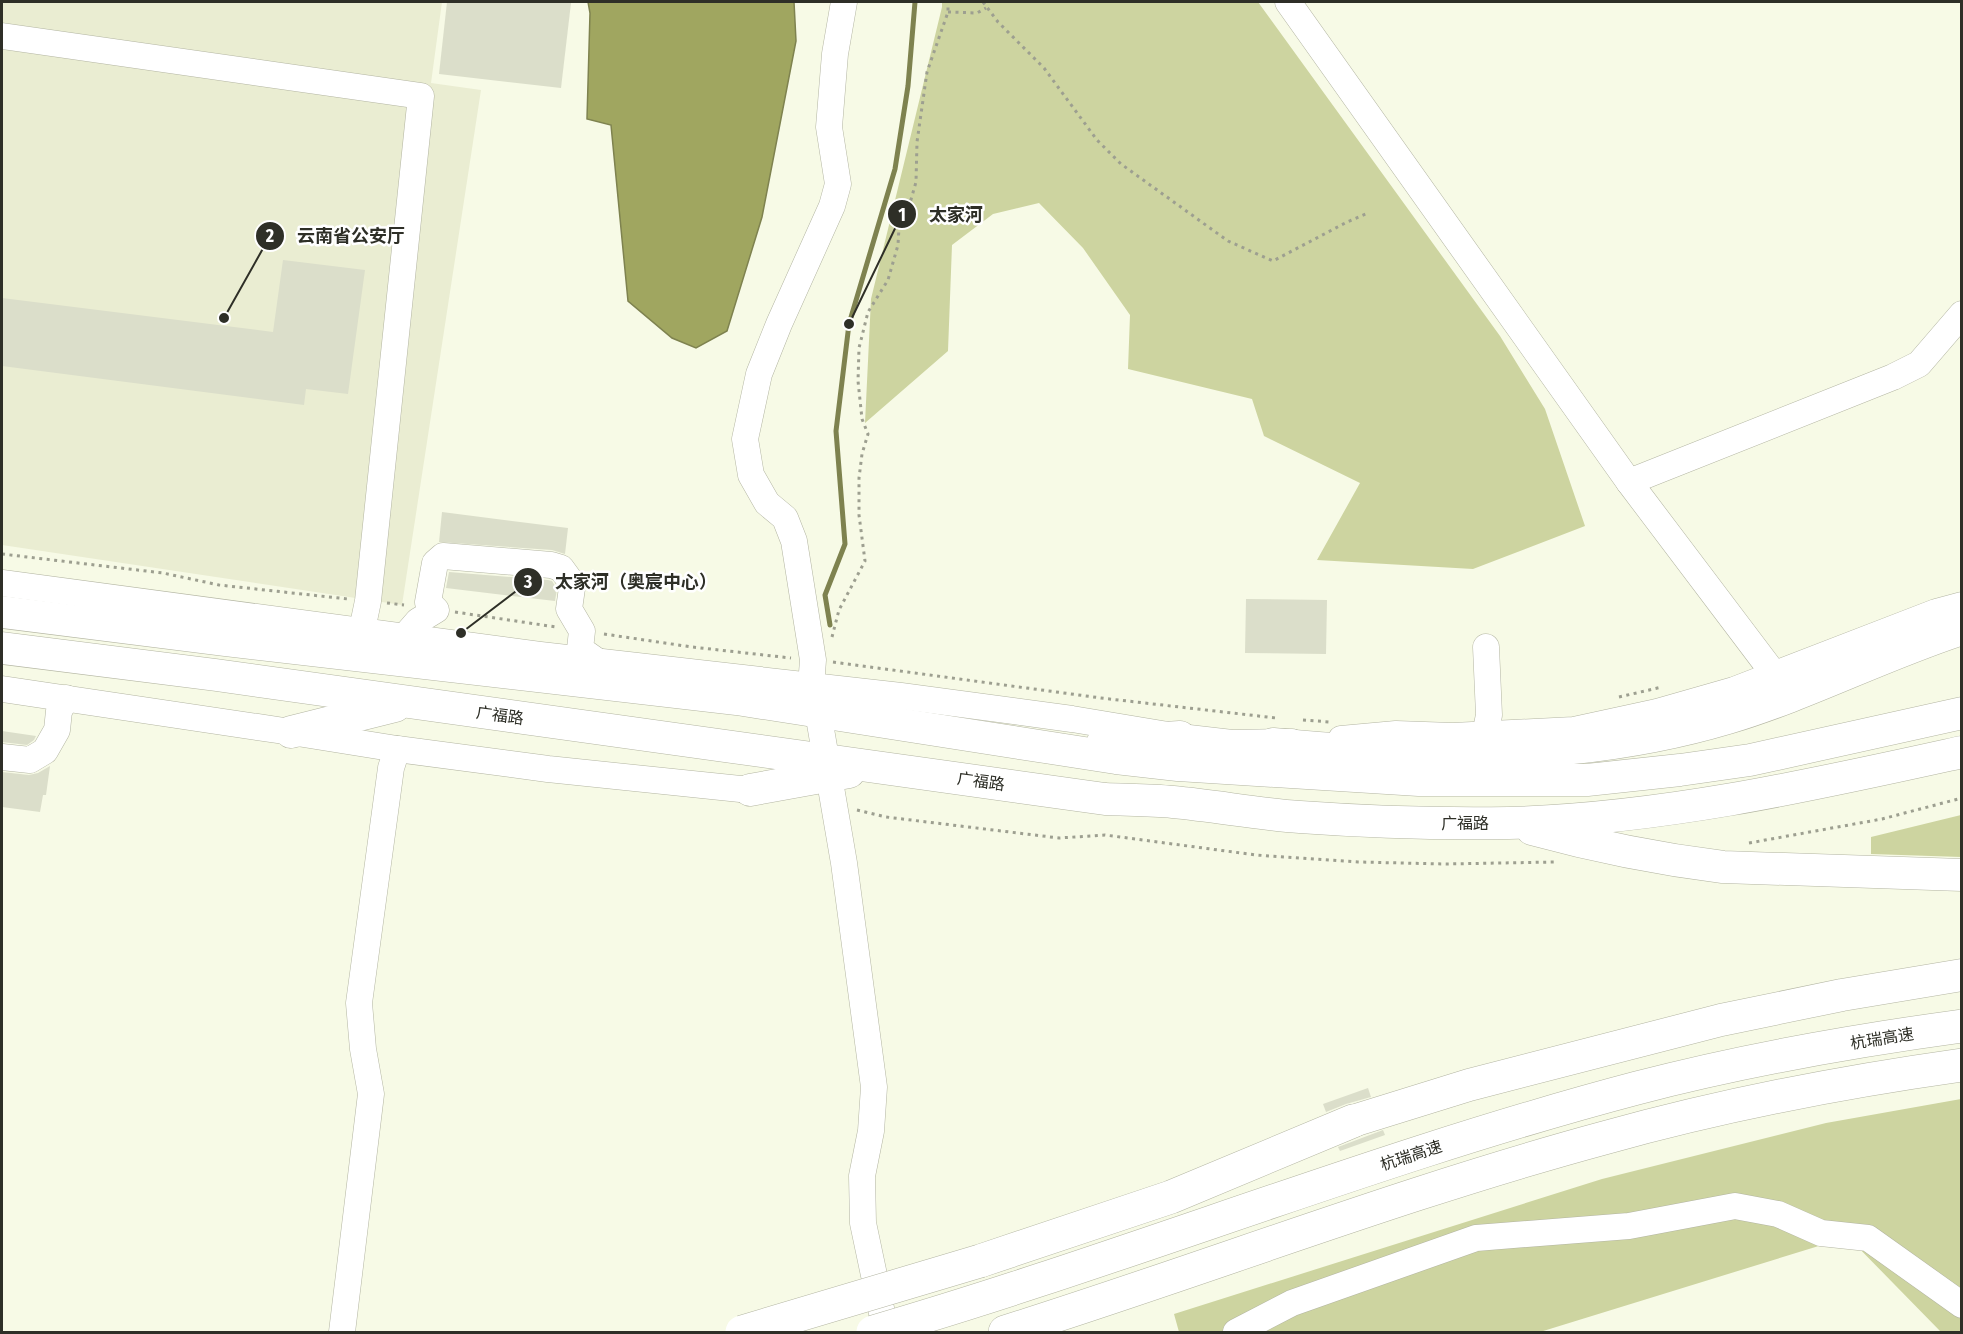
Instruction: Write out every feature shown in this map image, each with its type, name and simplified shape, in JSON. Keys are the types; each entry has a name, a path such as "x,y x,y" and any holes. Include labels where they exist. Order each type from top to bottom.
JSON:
{"highway":[{"name":"杭瑞高速","path":"873,1332 1015,1288 1383,1164 1592,1100 1693,1074 1778,1056 1962,1026"},
{"path":"1005,1332 1385,1205 1602,1138 1794,1092 1962,1065"},
{"path":"742,1332 980,1261 1171,1197 1353,1121"}],"main road":[{"path":"2,612 236,642 736,699 814,699 1054,748 1178,765 1311,775 1419,780 1587,780 1750,760 1962,713"},
{"path":"1276,731 1344,751 1415,755 1578,747 1660,735 1728,718 1788,698 1908,648 1962,629"},
{"name":"广福路","path":"2,648 409,702 830,780 877,766 1105,799 1172,802 1300,817 1422,823 1510,823 1588,818 1726,801 1962,752"},
{"path":"597,661 736,699"},
{"path":"291,732 409,702"},
{"path":"1054,748 1098,742 1180,738"},
{"path":"750,790 830,780"},
{"path":"1510,823 1584,843 1723,867 1962,875"},
{"path":"1353,1121 1459,1088 1680,1030 1882,988 1962,975"}],"street":[{"path":"844,2 835,54 829,127 838,184 832,206 778,324 759,374 745,439 751,475 767,503 785,518 794,541 823,658 814,699 830,780 874,1087 871,1131 862,1176 863,1223 886,1332"},
{"path":"1288,2 1629,482 1774,674"},
{"path":"2,36 421,96 368,601 362,630"},
{"path":"1629,482 1902,373 1919,364 1962,314"},
{"path":"405,636 418,621 436,610 428,602 435,563 443,556 551,565 561,568 569,579 572,588 569,609 582,631 580,649 597,661"},
{"path":"2,583 597,661 814,699 1072,719 1180,738 1232,743 1276,731 1485,735 1574,730 1734,690 1936,612 1962,605"},
{"path":"1485,735 1489,715 1486,647"},
{"path":"2,689 397,750 548,769 750,790"},
{"path":"2,757 30,760 45,751 57,730 59,711 66,698"},
{"path":"342,1332 371,1094 363,1049 359,1003 391,768 397,750"},
{"path":"1236,1332 1292,1303 1476,1238 1629,1226 1735,1206 1778,1214 1821,1233 1868,1238 1962,1305"}],"path":[{"path":"831,638 839,610 865,561 859,515 859,478 862,454 868,434 862,418 858,381 859,348 868,312 888,280 898,245 899,227 910,203 916,182 917,142 927,72 948,12 948,2"},
{"path":"983,2 986,8 1044,68 1097,140 1121,164 1228,241 1273,261 1368,213"},
{"path":"948,12 976,13 986,8"},
{"path":"2,554 163,573 219,585 368,601 692,647 823,658 840,663 1101,698 1276,731"},
{"path":"823,658 840,663"},
{"path":"1611,699 1653,687 1664,687"},
{"path":"1301,720 1332,723"},
{"path":"830,780 886,817 1059,838 1105,835 1256,855 1369,863 1557,862"},
{"path":"1740,844 1882,819 1962,798"}],"shaded area":[{"path":"2,2 442,2 431,83 481,90 402,605 2,545"},
{"path":"588,2 794,2 796,41 762,217 727,331 696,348 672,338 628,301 611,125 587,119 590,13"},
{"path":"942,2 1258,2 1500,336 1545,409 1585,526 1473,569 1317,560 1360,483 1264,436 1252,399 1128,369 1130,315 1083,248 1039,203 993,214 952,245 948,351 865,423 871,299"},
{"path":"1961,815 1961,857 1871,854 1871,837"},
{"path":"1961,1099 1961,1332 1941,1332 1848,1237 1540,1332 1179,1332 1174,1314 1602,1179 1826,1123"}],"building":[{"path":"447,2 571,3 561,88 439,74"},
{"path":"283,260 365,270 348,394 306,389 304,405 2,366 2,298 273,332"},
{"path":"442,512 568,528 565,554 552,550 439,542"},
{"path":"449,572 552,581 557,589 555,601 446,588"},
{"path":"1246,599 1327,600 1326,654 1245,653"},
{"path":"2,731 36,736 27,745 2,742"},
{"path":"50,766 46,795 43,795 40,812 2,807 2,772 29,775"},
{"path":"1368,1088 1371,1097 1326,1112 1323,1104"},
{"path":"1383,1130 1385,1135 1340,1151 1338,1147"}],"waterway":[{"path":"830,625 825,595 845,544 836,431 849,324 895,169 908,86 915,2"}],"place":[{"name":"云南省公安厅","path":"224,318"},
{"name":"太家河","path":"849,324"},
{"name":"太家河（奥宸中心）","path":"461,633"}]}
